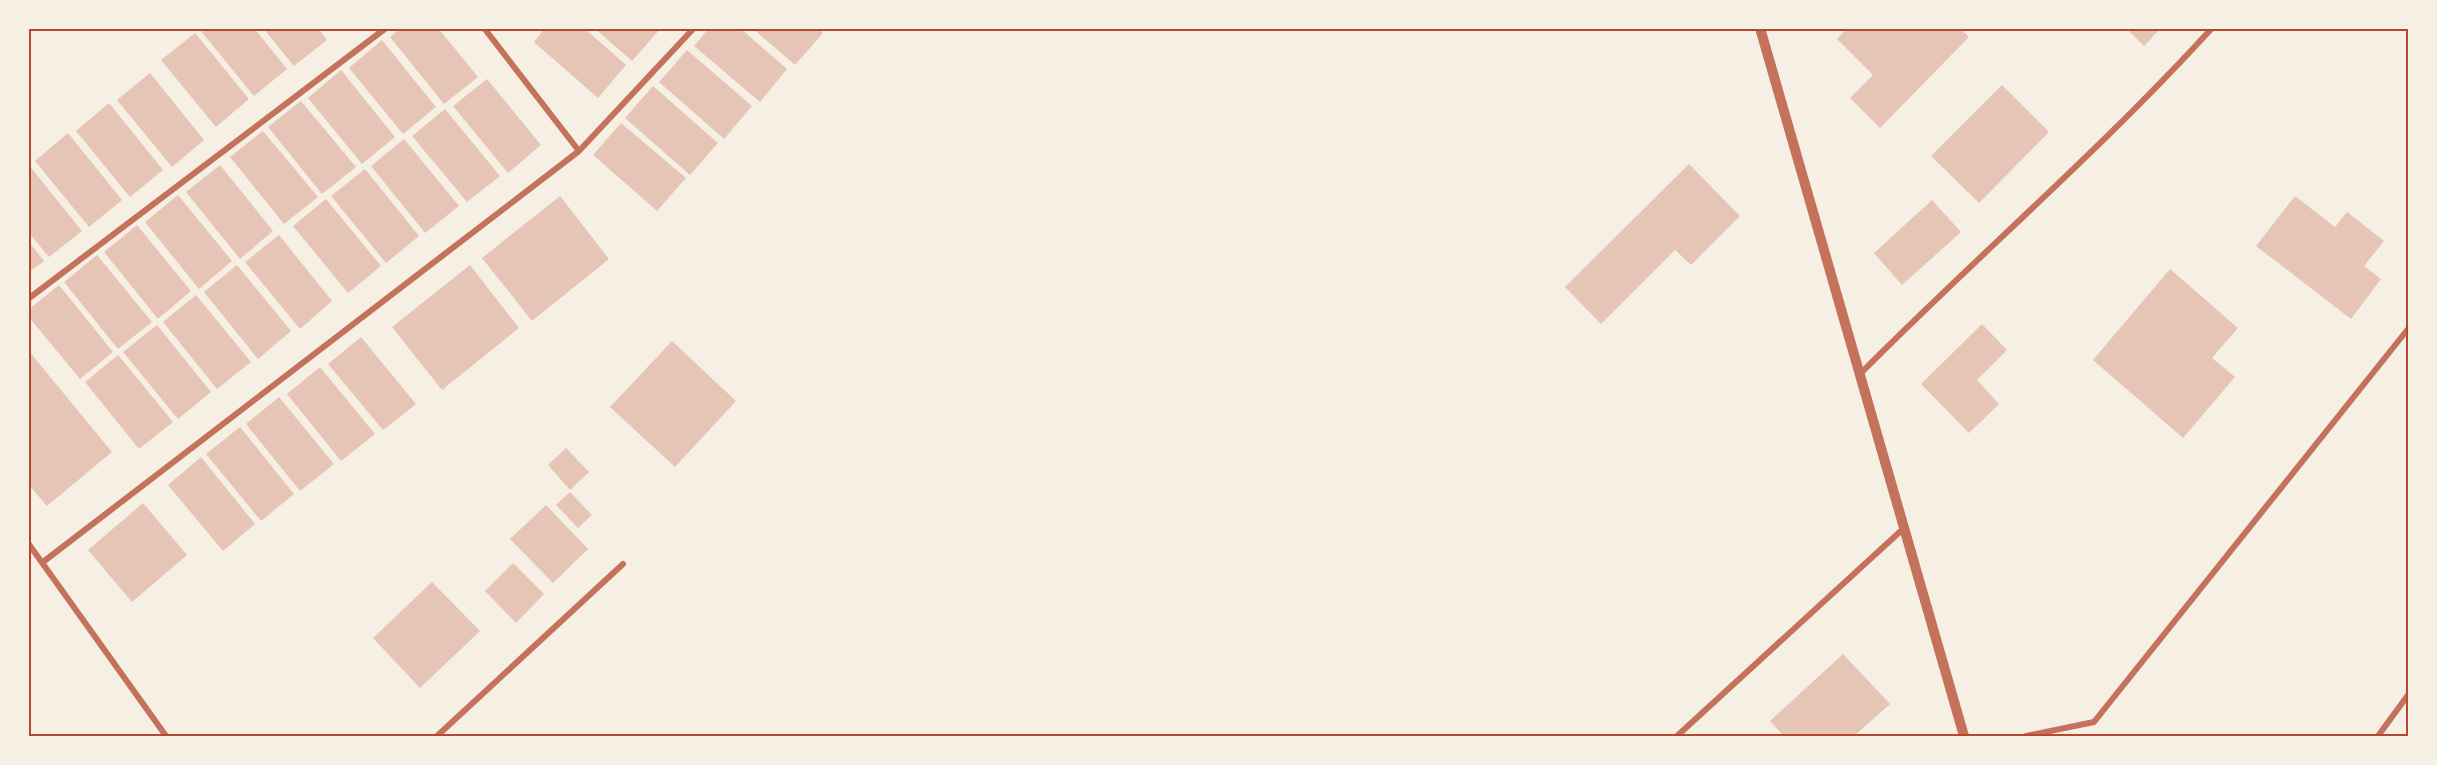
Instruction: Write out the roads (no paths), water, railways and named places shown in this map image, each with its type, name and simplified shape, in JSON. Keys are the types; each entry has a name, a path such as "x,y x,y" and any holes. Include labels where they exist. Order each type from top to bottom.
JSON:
{"street":[{"path":"28,299 386,28"},
{"path":"484,28 579,151"},
{"path":"43,562 579,151 693,28"},
{"path":"1760,28 1964,736"},
{"path":"1860,374 1915,318 2155,91 2212,28"},
{"path":"2026,736 2094,722 2409,329"},
{"path":"1677,736 1904,528"},
{"path":"28,543 165,736"},
{"path":"438,736 623,564"},
{"path":"2378,736 2409,695"},
{"path":"2061,728 2068,736"}]}
